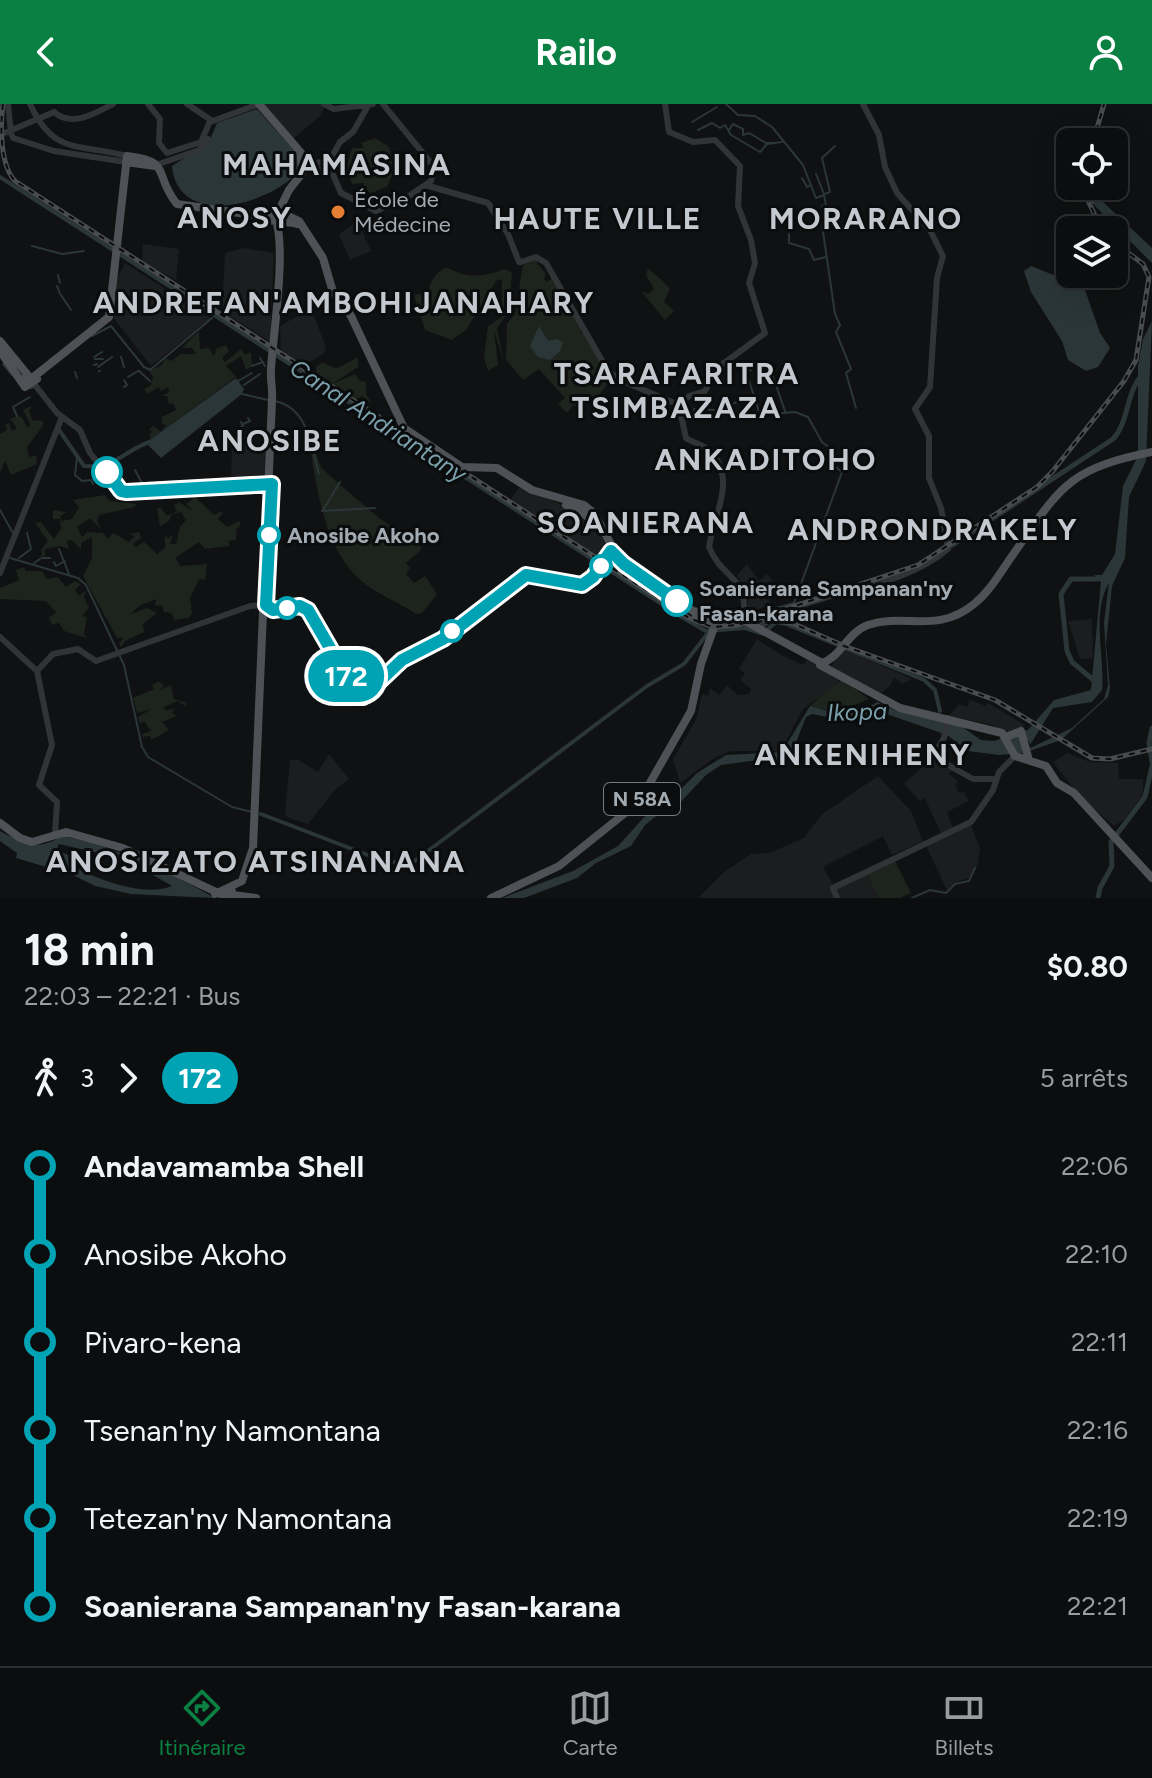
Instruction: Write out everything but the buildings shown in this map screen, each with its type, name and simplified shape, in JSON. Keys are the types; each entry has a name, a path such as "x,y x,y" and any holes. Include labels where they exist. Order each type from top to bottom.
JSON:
{"main road":[{"path":"0,823 30,842 46,841 55,834 72,832 123,848 234,893 253,865 282,219 291,190 315,164 261,106"},
{"path":"28,383 109,319 127,159 158,164 176,204 297,222 323,262 330,290 349,316 401,428 463,469 497,470 531,492 583,509 599,529 613,555 697,616 714,623 741,618 827,664 896,706 1007,737 1022,732 1029,757"},
{"path":"0,341 28,383"},
{"path":"0,351 28,383"},
{"path":"827,664 857,631 871,625 929,623 966,610 988,591 1059,490 1094,466 1152,452"},
{"name":"N 58A","path":"491,898 559,866 639,802 691,711 714,623"},
{"path":"1007,737 1014,754 1029,757 1047,768 1057,783 1074,793 1152,878"}],"street":[{"path":"8,104 13,138 61,152 127,159"},
{"path":"30,104 53,139 127,159"},
{"path":"50,104 62,118 80,118 113,104"},
{"path":"148,104 160,119 159,143 167,153 201,142 211,121 261,106"},
{"path":"187,104 211,121"},
{"path":"324,104 334,109 370,105"},
{"path":"370,105 353,132 315,164 340,193 372,210 385,209 430,184 434,171 431,163 383,104"},
{"path":"665,104 665,121 669,132 693,142 715,140 740,166 737,204 751,240 755,263 749,283 762,313 765,333 716,369 705,391 689,396 679,405"},
{"path":"760,628 790,611 902,577 947,548 941,508 929,478 928,435 915,409 930,387 938,265 943,256 930,230 901,200 887,172 878,134 863,104"},
{"path":"355,107 360,110 360,118"},
{"path":"0,135 11,133 54,112"},
{"path":"158,164 203,147 211,121"},
{"path":"430,184 439,191 471,196 488,203 508,234 520,262 536,257 543,259 613,376 679,405"},
{"path":"28,383 35,385 60,421 80,430 117,487 127,492 269,487"},
{"path":"679,405 686,438 707,448 724,471 724,488 709,547 719,565 740,583 745,597 741,618"},
{"path":"0,573 60,421"},
{"path":"37,671 53,654 73,648 93,661 265,608 300,607 307,611 365,698 403,662 446,638 519,580 535,575 581,586 613,555"},
{"path":"0,637 37,671 52,745 39,785 57,802 55,834"},
{"path":"949,720 933,754 973,779 995,780"},
{"path":"836,898 832,888 972,822 995,780 1014,754"}],"shaded area":[{"path":"264,104 325,106 320,116 292,140"},
{"path":"375,138 389,147 395,168 387,187 371,193 361,189 364,183 352,184 346,168 352,148 364,148 361,143"},
{"path":"358,222 371,251 350,260 339,234"},
{"path":"143,244 179,249 176,280 142,262"},
{"path":"244,248 274,253 270,342 222,311 225,253"},
{"path":"540,258 537,263 546,274 544,279 547,282 553,277 582,328 580,332 586,334 613,377 593,403 586,403 580,410 573,405 567,413 558,404 565,398 539,369 523,380 506,360 507,324 515,314 523,265"},
{"path":"125,263 211,318 151,366 112,316 116,280"},
{"path":"446,267 468,275 490,274 505,269 512,273 509,311 497,328 504,363 494,330 498,365 488,371 484,358 488,326 502,317 502,279 496,281 466,330 452,340 425,330 414,295 423,294 427,305 431,283"},
{"path":"648,268 670,288 664,302 674,311 665,320 641,291 649,294 654,289 646,275"},
{"path":"311,308 326,347 324,353 304,366 281,352 280,326"},
{"path":"199,331 200,349 209,348 214,356 217,348 226,345 229,351 222,358 225,362 241,349 245,355 251,352 252,366 246,370 241,356 226,366 236,377 161,431 166,425 162,424 162,417 176,410 173,403 169,404 167,396 161,396 169,392 168,387 161,391 159,387 147,394 144,389 151,385 153,377 149,371 162,365 165,358 171,361 181,354 196,354 192,348 182,348"},
{"path":"358,357 358,367 332,384 355,374 360,381 366,382 366,394 372,404 362,396 355,400 316,374 316,367 323,362 336,369"},
{"path":"32,406 29,411 32,420 43,421 43,426 27,447 29,457 36,455 37,464 11,475 5,461 0,473 0,434 7,430 5,424 9,423 12,431 17,428 10,419 17,416 22,417 27,427 31,426 23,410"},
{"path":"153,425 161,432 151,439 149,435"},
{"path":"232,444 269,446 265,484 231,487"},
{"path":"315,450 321,467 379,518 410,538 416,534 419,536 421,550 406,563 410,568 406,574 414,583 425,576 437,594 422,613 416,614 370,588 346,564 325,519 311,453"},
{"path":"520,487 581,513 604,540 607,554 603,560 510,500"},
{"path":"105,495 109,501 136,504 135,507 99,515 97,521 102,531 90,518 77,527 82,537 88,532 103,533 108,539 113,533 129,542 135,536 129,534 139,532 141,538 133,544 136,547 144,542 157,554 165,548 165,536 169,538 173,534 170,544 176,544 180,527 186,520 181,512 172,514 169,521 160,526 157,509 160,507 167,516 177,511 174,505 179,502 194,512 186,504 195,497 214,515 221,511 223,513 218,519 227,527 239,521 241,524 236,530 236,540 228,541 230,546 205,549 199,542 175,558 181,566 207,564 205,580 199,579 190,598 192,613 189,618 174,620 172,613 164,612 162,605 155,606 156,599 139,606 131,614 147,608 157,613 143,624 144,632 125,641 121,647 119,643 124,638 117,638 83,576 92,558 92,537 81,543 81,550 72,540 67,541 69,549 61,546 45,549 45,556 37,557 42,555 41,550 48,541 35,523 41,522 54,539 61,529 60,519 53,519 53,510 66,512 60,517 62,521 72,519 79,507 73,500"},
{"path":"747,564 759,581 767,574 777,587 775,595 769,598 770,605 747,613 748,599 755,588 749,596 737,575"},
{"path":"24,567 26,571 42,571 47,579 58,577 66,587 75,581 81,584 75,590 79,596 87,590 84,597 89,608 82,616 87,617 84,634 87,638 64,631 59,623 52,625 49,618 56,612 46,601 0,599 0,588 19,580 16,570"},
{"path":"1092,619 1093,658 1080,659 1068,621"},
{"path":"757,639 783,656 803,665 808,659 840,677 834,688 803,709 781,751 731,751 714,758 680,783 673,759 696,720 702,694 708,696 710,688 719,695 727,685 738,695 749,694 751,689 740,680 745,673 739,669"},
{"path":"843,648 912,679 902,684 894,677 890,686 878,695 831,667"},
{"path":"842,679 869,699 834,713 810,706"},
{"path":"159,681 164,686 160,690 171,685 174,699 185,702 187,707 178,701 164,707 165,710 174,709 172,713 177,716 162,722 169,730 151,740 150,736 142,737 142,734 151,731 144,721 140,724 138,717 151,709 137,713 133,698 154,689 152,685"},
{"path":"970,700 986,706 988,703 1025,725 1008,735 993,725 949,716 959,704 967,707"},
{"path":"1067,753 1090,762 1118,763 1119,779 1143,779 1143,795 1124,820 1114,826 1080,797 1053,762"},
{"path":"329,754 349,779 335,790 308,824 289,818 285,814 290,760 297,759 318,772"},
{"path":"931,758 952,771 949,774 958,781 955,785 959,793 964,792 969,801 947,812 953,828 941,833 924,797 920,801 904,784"},
{"path":"878,776 911,811 923,841 892,855 883,836 823,867 833,884 865,869 878,898 698,898 724,872 751,854 769,853 804,838 821,815"},
{"path":"971,825 980,848 978,864 969,878 954,883 947,890 926,846"},
{"path":"895,861 911,893 900,898 878,898 867,874"}],"water":[{"name":"ANOSY","path":"257,109 299,156 301,168 271,192 250,200 229,205 209,205 191,199 178,186 172,166 209,142 217,123"},
{"path":"1091,200 1101,200 1118,216 1105,216"},
{"path":"1128,225 1152,248 1152,263 1128,239"},
{"path":"1031,266 1056,276 1056,288 1084,288 1100,333 1110,348 1098,367 1086,371 1068,360 1062,341 1031,292 1024,271"},
{"path":"1152,321 1146,461 1129,497 1125,558 1112,586 1106,644 1110,688 1108,697 1061,740 1024,753 999,755 968,751 947,735 881,712 847,719 812,714 806,717 795,745 781,762 758,760 721,765 706,775 676,807 660,813 645,825 631,846 596,863 577,878 524,898 502,898 573,871 618,846 647,814 670,800 697,773 726,755 782,752 810,706 834,713 861,706 866,709 877,702 897,711 961,726 981,740 994,741 1028,730 1054,700 1091,690 1101,581 1094,575 1102,575 1115,554 1123,486 1138,456 1138,366 1143,339","holes":["1109,583 1104,623 1108,685 1104,699 1072,728 1022,752 1022,745 1029,741 1030,745 1053,708 1092,702 1102,690 1100,621"]},
{"path":"539,326 548,341 556,339 563,342 560,351 550,360 538,357 530,346"},
{"path":"236,378 244,389 242,394 161,458 148,445 151,439"},
{"path":"0,831 38,845 61,836 80,840 141,861 215,898 131,894 95,886 73,875 16,858 17,853 0,841","holes":["59,844 125,859 172,886 147,890 119,885 69,865 68,855 56,850"]}],"waterway":[{"path":"726,104 738,115 755,116 772,127 803,165 816,198 824,195 826,205 822,206 827,223 822,225 835,314 840,325 836,332 851,369 846,373 856,408"},
{"path":"692,122 717,107"},
{"path":"698,130 712,123 720,128 725,125 731,135 760,152 767,144 782,142"},
{"path":"729,130 733,124 743,129 743,135 749,133 766,143 774,143"},
{"path":"825,194 830,192 822,158 835,146"},
{"path":"816,174 824,194"},
{"name":"Canal Andriantany","path":"0,177 685,619 706,631 745,628 764,634"},
{"path":"802,178 807,187 811,185"},
{"path":"827,223 837,220"},
{"path":"789,234 789,243 809,249 814,260 826,257"},
{"path":"32,246 62,254 84,251"},
{"path":"58,275 60,283"},
{"path":"57,286 60,294"},
{"name":"Canal Andriantany","path":"171,287 268,349"},
{"path":"61,295 71,310"},
{"path":"144,367 150,370 212,318"},
{"path":"92,336 111,326 144,367"},
{"path":"94,357 102,352"},
{"name":"Canal Andriantany","path":"277,354 485,489"},
{"path":"98,367 112,357"},
{"path":"121,357 124,367"},
{"path":"260,358 265,366"},
{"path":"95,359 103,359"},
{"path":"252,366 263,362"},
{"path":"3,364 12,375"},
{"path":"751,370 746,372 754,396"},
{"path":"128,377 138,371"},
{"path":"139,371 150,381"},
{"path":"771,371 785,411"},
{"path":"75,372 77,378"},
{"path":"238,381 252,373"},
{"path":"244,385 260,374"},
{"name":"Ikopa","path":"948,548 1113,439 1142,375"},
{"path":"124,380 127,385 124,387"},
{"name":"Canal Andriantany","path":"242,394 268,400"},
{"path":"683,415 694,413 694,409 715,410 754,396 760,415 795,412 808,417 822,442 835,452 832,464 842,472"},
{"path":"17,416 13,407 30,397"},
{"name":"Canal Andriantany","path":"274,401 295,411 302,420 319,474"},
{"path":"243,424 250,421 248,418"},
{"path":"241,422 243,426 238,429 244,438"},
{"path":"57,427 84,466 105,464 152,441"},
{"path":"77,457 75,475 82,481 91,480 93,484"},
{"path":"745,617 794,603 845,464"},
{"path":"135,470 143,485"},
{"path":"323,510 340,482"},
{"path":"322,511 375,508"},
{"path":"0,510 13,533"},
{"path":"19,558 31,549 27,533"},
{"path":"59,549 69,574"},
{"path":"10,558 78,578 86,585 124,665 142,747 148,757 232,807 252,812"},
{"path":"42,558 50,558"},
{"path":"34,563 40,559"},
{"path":"54,562 56,566 65,561"},
{"name":"Ikopa","path":"1097,683 1072,662 1067,651 1061,594 1071,579 1105,579"},
{"name":"Canal Andriantany","path":"767,630 776,622 786,624 924,680 935,690 940,711"},
{"path":"261,814 386,862 412,863 647,686 684,664 708,633"},
{"path":"1152,728 1149,743 1152,762"},
{"path":"1098,898 1112,866 1111,842 1145,797 1152,766"},
{"path":"912,898 930,890 946,893 955,884 969,881 975,868"}],"railway":[{"path":"3,104 4,155 15,181 689,618 712,627 738,625 918,565 1037,487 1124,381 1136,360 1149,277 1143,264 1128,253"},
{"path":"1097,128 1104,104"},
{"path":"1088,200 1095,216"},
{"path":"764,619 792,623 844,646 995,700 1092,758 1110,759 1152,749"}],"bus line":[{"name":"172","path":"107,472 117,487 127,492 264,487 272,484 266,605 273,610 300,606 308,610 318,622 345,674 363,697 371,693 402,660 443,639 526,575 535,574 576,585 586,584 611,551 624,564 677,601"}],"place":[{"name":"École de Médecine","path":"338,212"},
{"name":"Anosibe Akoho","path":"269,535"},
{"name":"Soanierana Sampanan'ny Fasan-karana","path":"677,601"}],"district":[{"name":"MAHAMASINA","path":"337,165"},
{"name":"ANOSY","path":"235,218"},
{"name":"HAUTE VILLE","path":"598,219"},
{"name":"MORARANO","path":"866,219"},
{"name":"ANDREFAN'AMBOHIJANAHARY","path":"344,303"},
{"name":"TSARAFARITRA TSIMBAZAZA","path":"677,391"},
{"name":"ANOSIBE","path":"270,441"},
{"name":"ANKADITOHO","path":"766,460"},
{"name":"SOANIERANA","path":"646,523"},
{"name":"ANDRONDRAKELY","path":"933,530"},
{"name":"ANKENIHENY","path":"863,755"},
{"name":"ANOSIZATO ATSINANANA","path":"256,862"}]}
